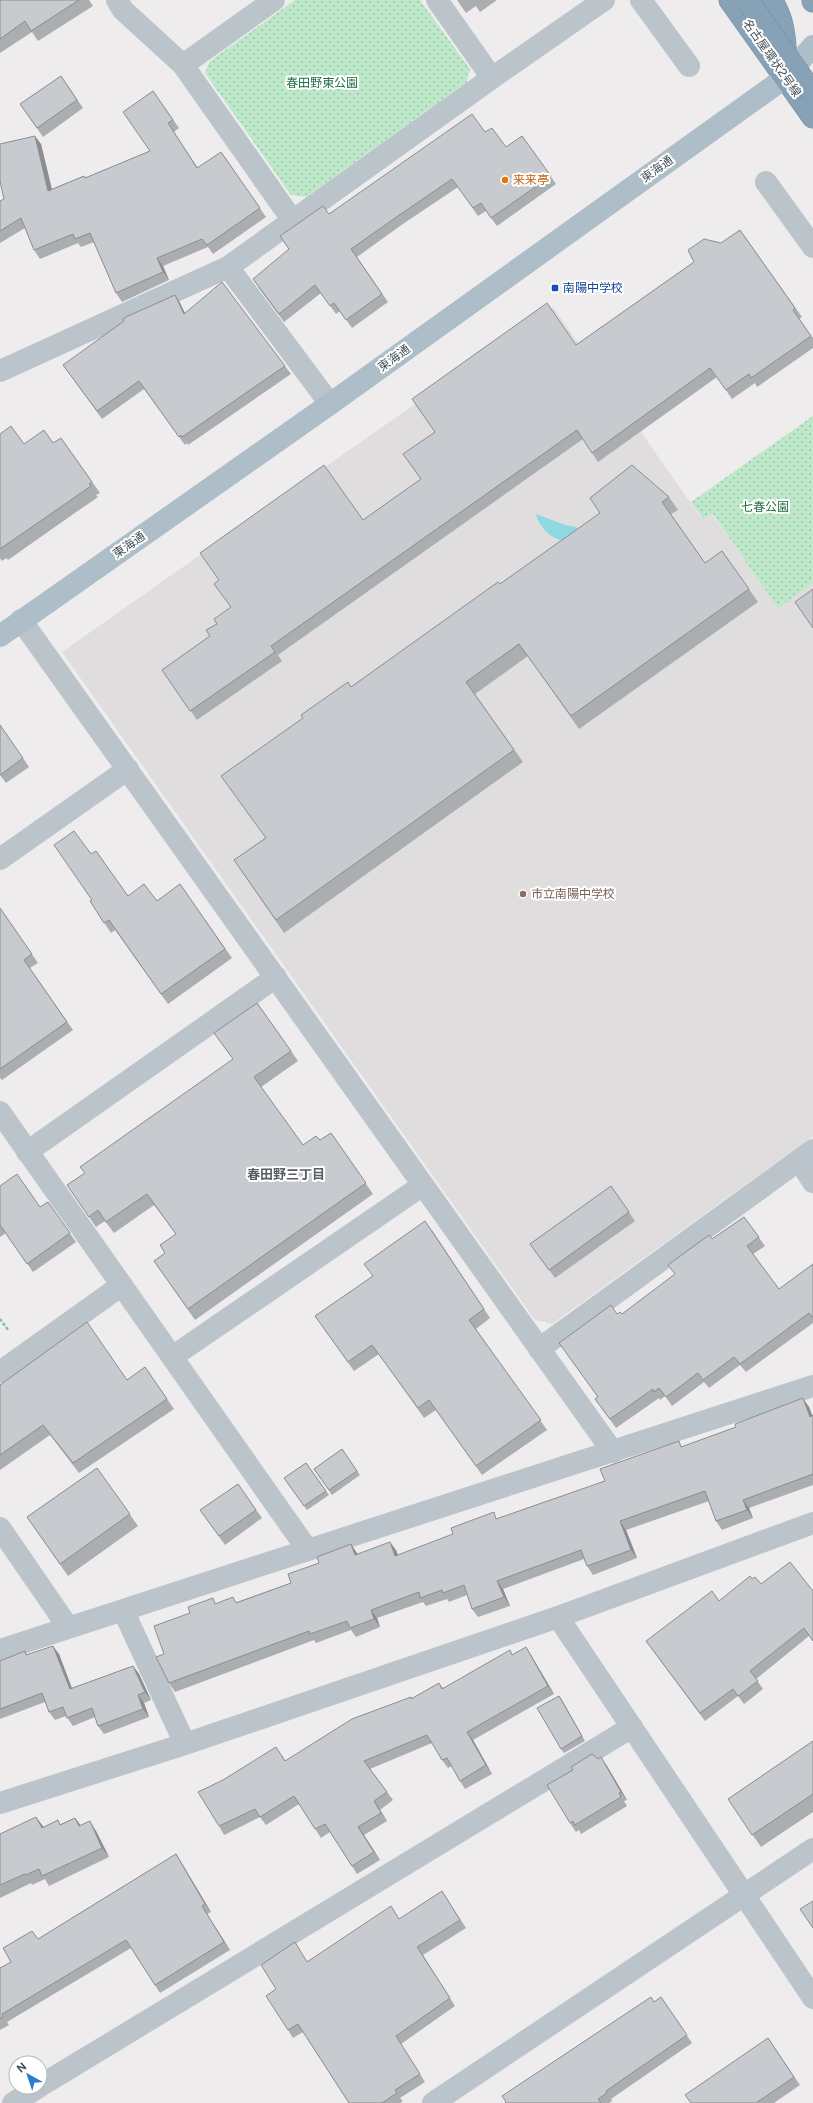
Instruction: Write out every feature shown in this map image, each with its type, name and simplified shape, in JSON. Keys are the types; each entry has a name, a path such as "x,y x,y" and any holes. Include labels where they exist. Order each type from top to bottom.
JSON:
{"highway":[{"name":"名古屋環状2号線","path":"730,0 813,117"},
{"path":"747,0 813,93"},
{"path":"771,0 780,19 784,34 786,78"}],"main road":[{"name":"東海通","path":"7,627 330,404 786,78 813,46"},
{"name":"東海通","path":"786,78 813,70"}],"street":[{"path":"116,0 124,10 183,65 293,220"},
{"path":"183,65 274,0"},
{"path":"437,0 492,78"},
{"path":"0,371 228,267 492,78 604,0"},
{"path":"641,0 689,66"},
{"path":"766,182 813,247"},
{"path":"228,267 330,404"},
{"path":"7,627 128,769 613,1452"},
{"path":"0,859 128,769"},
{"path":"28,1152 276,977"},
{"path":"0,1112 307,1549"},
{"path":"539,1349 806,1155 813,1182"},
{"path":"172,1357 423,1185"},
{"path":"0,1372 122,1286"},
{"path":"0,1650 307,1549 613,1452 813,1386"},
{"path":"0,1803 185,1744 558,1617 813,1523"},
{"path":"0,1528 68,1627"},
{"path":"123,1610 185,1744"},
{"path":"558,1617 813,1998"},
{"path":"48,2082 632,1727"},
{"path":"433,2103 744,1894 813,1850"},
{"path":"13,2103 26,2095"}],"shaded area":[{"name":"市立南陽中学校","path":"553,307 702,519 711,513 778,607 813,583 813,1136 552,1324 535,1320 62,652"}],"green space":[{"name":"春田野東公園","path":"295,0 420,0 470,69 467,82 306,197 291,195 205,73 210,61"},
{"name":"七春公園","path":"813,416 813,583 778,608 712,513 703,519 691,502"}],"water":[{"path":"536,514 565,525 576,527 579,531 568,542 562,541 552,536 544,529"}],"building":[{"path":"0,0 79,0 31,31 25,21 0,39"},
{"path":"61,76 77,100 37,128 20,104"},
{"path":"153,91 173,120 168,123 197,168 221,152 260,208 207,245 202,239 157,258 163,272 116,293 90,233 75,239 73,234 34,250 21,218 0,231 0,201 4,199 0,181 0,144 35,136 48,191 84,176 85,178 150,151 123,112"},
{"path":"472,114 485,132 492,128 506,147 522,136 551,176 491,218 481,203 473,208 452,179 351,249 382,294 346,320 334,303 330,306 315,285 279,314 253,279 289,249 280,236 323,206 329,214"},
{"path":"740,230 795,308 793,310 811,336 751,378 749,374 726,390 710,368 592,453 577,430 271,646 275,652 190,711 162,670 210,636 206,630 217,624 214,619 231,607 214,584 219,580 200,553 324,465 363,520 421,479 403,454 435,432 412,399 547,303 576,345 694,262 688,250 704,239 721,243"},
{"path":"222,282 285,366 182,437 181,435 179,437 139,381 97,411 63,365 124,321 123,319 126,317 175,295 184,314"},
{"path":"11,426 24,444 44,430 53,443 61,438 92,482 89,484 91,486 0,549 0,434"},
{"path":"632,465 669,497 662,502 705,563 722,551 749,589 571,716 519,644 466,682 514,750 276,920 234,860 266,838 221,776 303,718 301,715 348,682 351,687 498,582 500,584 600,513 590,498"},
{"path":"813,589 813,628 795,602"},
{"path":"0,725 23,758 0,775"},
{"path":"74,831 91,854 96,851 128,896 144,884 157,901 180,884 225,949 161,994 109,920 104,923 90,901 92,900 54,845"},
{"path":"0,908 32,954 24,960 67,1022 0,1069"},
{"path":"257,1003 291,1051 254,1077 303,1145 316,1136 320,1140 331,1133 366,1183 188,1309 154,1261 165,1253 160,1245 176,1234 147,1194 106,1222 98,1210 89,1217 67,1185 85,1173 80,1167 233,1059 214,1033"},
{"path":"17,1174 40,1207 48,1202 70,1233 27,1264 0,1225 0,1186"},
{"path":"611,1186 629,1212 549,1270 530,1244"},
{"path":"744,1217 759,1237 747,1246 779,1289 813,1264 813,1318 809,1313 740,1364 734,1357 703,1380 698,1373 666,1397 659,1388 654,1392 653,1389 610,1419 595,1399 598,1397 559,1343 611,1305 617,1314 620,1312 622,1314 675,1274 668,1265 709,1235 712,1239"},
{"path":"425,1221 484,1309 469,1320 541,1420 476,1466 429,1400 418,1408 372,1345 348,1362 315,1316 373,1276 364,1264"},
{"path":"87,1322 127,1380 145,1367 167,1399 73,1463 43,1425 0,1455 0,1385"},
{"path":"803,1398 810,1417 813,1415 813,1474 743,1500 747,1510 716,1521 705,1491 620,1521 631,1550 587,1566 581,1550 497,1581 504,1597 472,1609 464,1585 443,1593 442,1590 420,1598 419,1592 371,1610 374,1619 350,1628 347,1621 310,1634 309,1631 169,1683 156,1657 164,1654 154,1626 190,1613 188,1607 213,1598 215,1604 233,1597 236,1603 291,1583 288,1574 319,1563 317,1557 351,1544 355,1555 390,1542 395,1556 453,1534 451,1528 494,1512 496,1519 605,1481 600,1469 679,1441 681,1447 736,1427 735,1424"},
{"path":"342,1449 357,1471 329,1490 314,1469"},
{"path":"306,1463 326,1491 304,1506 284,1478"},
{"path":"97,1468 130,1514 60,1564 27,1517"},
{"path":"238,1484 256,1510 219,1536 200,1510"},
{"path":"790,1562 813,1591 813,1641 804,1628 750,1671 758,1681 738,1696 733,1689 700,1713 646,1641 712,1591 719,1601 750,1576 752,1579 755,1577 761,1584"},
{"path":"53,1646 70,1689 133,1666 145,1692 138,1695 143,1709 98,1726 92,1708 67,1718 63,1707 49,1712 42,1693 0,1709 0,1661 25,1651 26,1655"},
{"path":"526,1647 548,1686 467,1732 486,1765 460,1781 447,1758 442,1760 427,1735 364,1761 387,1792 374,1801 381,1813 358,1827 374,1852 352,1866 325,1824 315,1829 294,1796 260,1817 255,1809 219,1826 198,1792 223,1780 276,1747 285,1761 352,1719 411,1697 411,1699 439,1683 442,1689 510,1650 512,1655"},
{"path":"559,1696 582,1736 561,1749 537,1708"},
{"path":"813,1741 813,1794 752,1835 728,1799"},
{"path":"592,1754 598,1759 601,1757 621,1792 619,1793 621,1797 575,1825 573,1821 570,1823 547,1785 573,1770 571,1767"},
{"path":"36,1817 42,1828 58,1820 60,1825 75,1818 79,1826 90,1821 102,1848 42,1876 39,1869 0,1885 0,1834"},
{"path":"176,1854 205,1904 202,1906 224,1942 155,1985 126,1940 2,2014 3,2017 0,2019 0,1968 11,1962 3,1948 32,1931 38,1939"},
{"path":"442,1891 460,1920 417,1947 450,1998 396,2036 420,2074 395,2090 397,2093 382,2103 349,2103 298,2024 288,2030 266,1996 276,1989 261,1965 295,1942 307,1962 391,1906 399,1919"},
{"path":"813,1901 813,1928 800,1909"},
{"path":"651,1997 654,2002 661,1997 687,2035 606,2091 607,2093 598,2099 601,2103 505,2103 506,2102 502,2096"},
{"path":"768,2038 794,2077 756,2103 691,2103 685,2095"}],"place":[{"name":"来来亭","path":"505,180"},
{"name":"南陽中学校","path":"555,288"},
{"name":"市立南陽中学校","path":"523,894"}],"district":[{"name":"春田野三丁目","path":"286,1174"}]}
